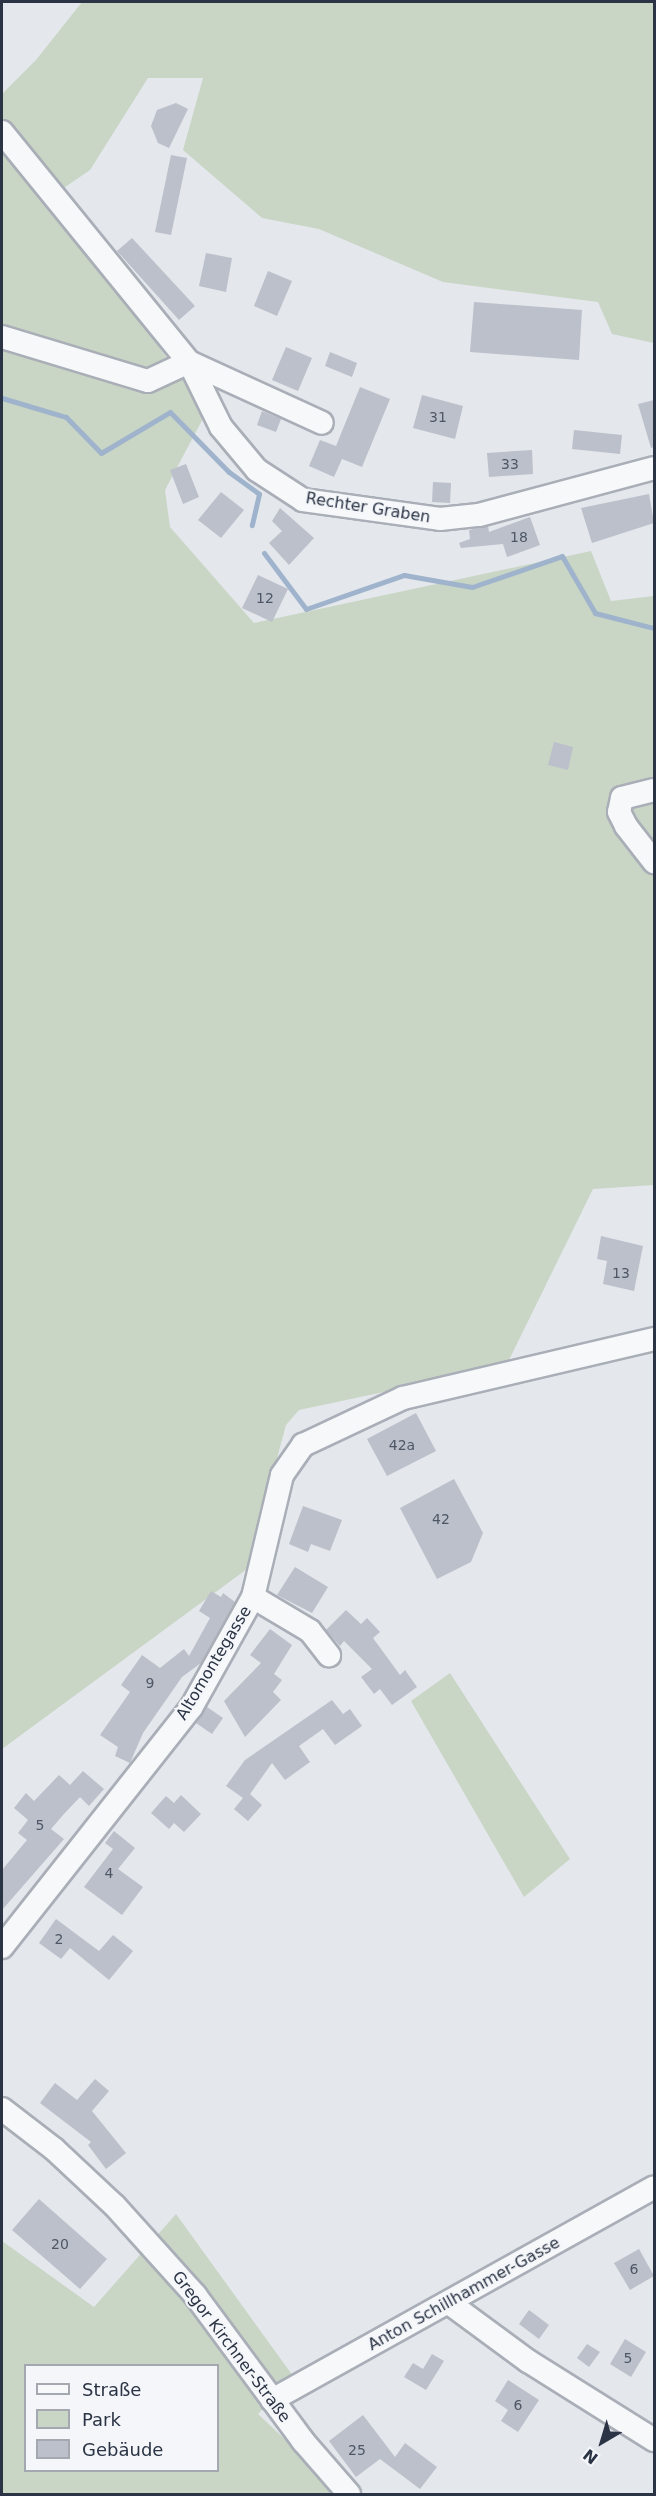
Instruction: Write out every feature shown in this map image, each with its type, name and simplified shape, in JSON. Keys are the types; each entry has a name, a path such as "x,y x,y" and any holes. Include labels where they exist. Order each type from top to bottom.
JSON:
{"street":[{"name":"Rechter Graben","path":"2,132 189,362 221,426 257,470 303,500 440,519 469,516 654,468"},
{"path":"2,337 148,381 189,362 322,423"},
{"path":"654,790 622,798 619,812 654,862"},
{"name":"Altomontegasse","path":"2,1947 191,1708 253,1597 282,1475 303,1445 403,1398 654,1340"},
{"path":"253,1597 310,1631 329,1654"},
{"name":"Gregor Kirchner-Straße","path":"2,2109 54,2149 115,2206 195,2295 272,2400 349,2494"},
{"name":"Anton Schillhammer-Gasse","path":"272,2400 654,2187"},
{"path":"449,2303 528,2361 654,2440"}],"green space":[{"path":"82,2 654,2 654,343 612,334 598,302 443,282 319,229 262,218 183,150 203,78 148,78 90,170 52,196 206,413 165,490 170,527 254,623 591,551 611,601 654,596 654,1185 593,1189 506,1366 299,1410 286,1425 247,1569 2,1749 2,94 36,60"},
{"path":"450,1673 570,1859 524,1897 411,1701"},
{"path":"176,2214 293,2376 258,2414 343,2494 2,2494 2,2241 94,2307"}],"building":[{"path":"176,103 188,109 169,148 158,143 151,126 157,110"},
{"path":"171,155 187,158 171,235 155,232"},
{"path":"132,238 195,306 179,320 117,251"},
{"path":"206,253 232,258 226,292 199,286"},
{"path":"268,271 292,281 277,316 254,306"},
{"path":"474,302 582,310 579,360 470,352"},
{"path":"286,347 312,358 298,391 272,380"},
{"path":"330,352 357,363 352,377 325,366"},
{"path":"360,387 390,399 362,467 342,459 334,477 309,466 320,440 336,446"},
{"path":"422,395 463,406 455,439 413,428"},
{"path":"654,400 654,447 651,448 638,404"},
{"path":"262,411 281,419 276,432 257,425"},
{"path":"574,430 622,435 620,454 572,449"},
{"path":"532,450 533,474 489,477 487,453"},
{"path":"186,464 199,497 183,504 170,470"},
{"path":"433,482 451,483 450,503 432,502"},
{"path":"221,492 244,510 221,538 198,520"},
{"path":"649,494 654,523 592,543 581,508"},
{"path":"280,508 314,538 289,565 269,543 282,531 272,521"},
{"path":"530,517 540,545 507,557 503,544 461,548 459,543 470,539 469,530 488,526 489,532"},
{"path":"258,575 288,589 272,622 242,608"},
{"path":"554,742 573,747 568,770 548,765"},
{"path":"601,1236 643,1246 634,1291 603,1284 607,1261 597,1259"},
{"path":"416,1413 436,1451 387,1476 367,1439"},
{"path":"454,1479 483,1533 471,1562 437,1579 400,1508"},
{"path":"303,1506 342,1520 330,1551 311,1544 308,1552 289,1544"},
{"path":"295,1567 328,1587 312,1613 277,1595"},
{"path":"211,1591 221,1597 223,1593 235,1602 201,1663 182,1677 143,1733 130,1763 115,1756 118,1747 100,1735 130,1692 121,1685 142,1655 160,1668 184,1649 189,1656 210,1618 199,1611"},
{"path":"346,1610 361,1624 367,1618 380,1632 373,1638 400,1675 405,1670 417,1687 392,1705 380,1689 374,1694 361,1677 372,1669 344,1641 340,1646 326,1630"},
{"path":"270,1629 292,1645 274,1674 282,1680 273,1692 281,1700 245,1737 224,1701 261,1663 250,1655"},
{"path":"332,1700 343,1714 350,1709 362,1726 335,1745 323,1729 299,1746 310,1762 285,1780 272,1763 250,1794 262,1805 248,1821 234,1809 243,1798 226,1786 245,1760"},
{"path":"207,1707 223,1718 212,1734 196,1723"},
{"path":"83,1771 104,1789 89,1806 80,1797 51,1829 64,1839 2,1910 2,1870 27,1840 18,1833 28,1820 14,1808 26,1793 34,1801 59,1775 70,1785"},
{"path":"181,1795 201,1814 184,1832 174,1823 169,1829 151,1813 166,1796 174,1803"},
{"path":"114,1831 135,1848 118,1869 143,1887 122,1915 84,1887 113,1849 105,1843"},
{"path":"56,1919 99,1951 113,1935 133,1951 109,1980 70,1948 61,1959 39,1943"},
{"path":"95,2079 109,2091 92,2111 126,2153 106,2169 88,2145 91,2142 40,2103 55,2083 77,2100"},
{"path":"39,2199 107,2259 80,2289 12,2230"},
{"path":"639,2249 654,2276 630,2290 614,2263"},
{"path":"529,2310 549,2325 539,2339 519,2324"},
{"path":"625,2339 646,2352 631,2377 610,2364"},
{"path":"587,2344 600,2352 589,2367 577,2358"},
{"path":"432,2354 444,2361 426,2390 404,2377 413,2363 423,2369"},
{"path":"508,2380 539,2400 518,2432 501,2421 508,2410 495,2401"},
{"path":"363,2415 395,2457 405,2443 437,2467 420,2489 380,2459 356,2477 329,2441"}],"waterway":[{"path":"2,398 66,417 101,453 170,412 229,472 259,494 252,525"},
{"path":"264,553 306,609 404,575 472,587 562,556 595,613 654,628"}]}
